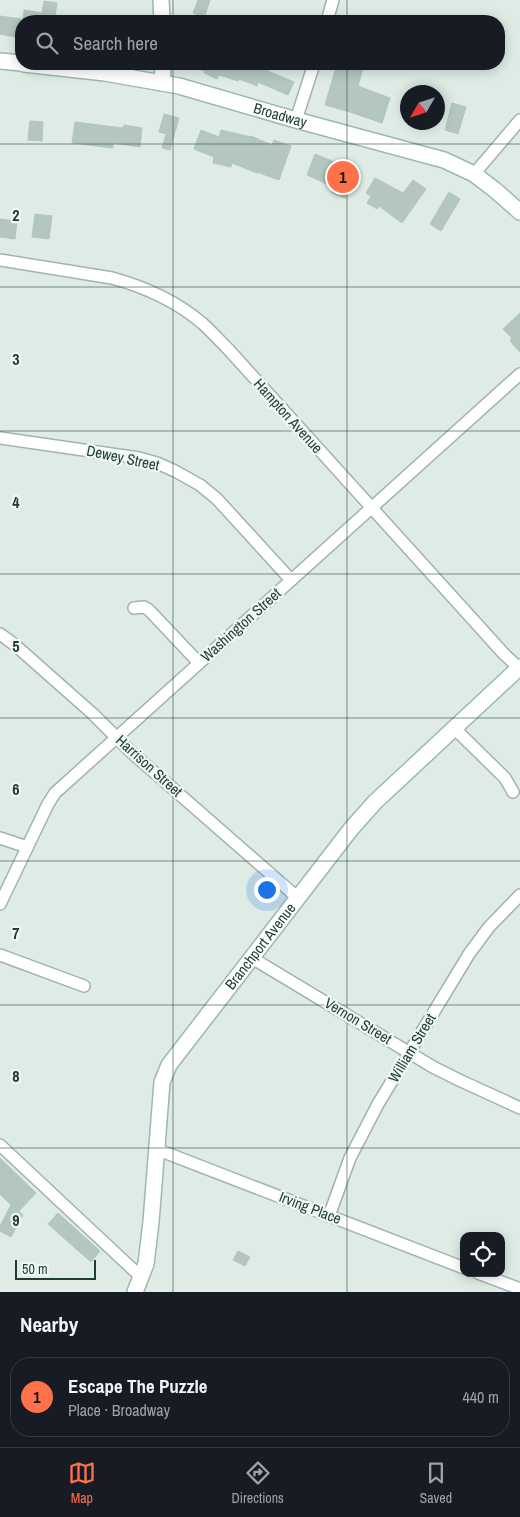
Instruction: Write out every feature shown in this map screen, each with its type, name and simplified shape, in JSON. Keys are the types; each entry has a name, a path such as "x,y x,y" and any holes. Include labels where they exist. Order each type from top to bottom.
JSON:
{"street":[{"path":"161,0 162,15"},
{"path":"329,15 333,0"},
{"name":"Broadway","path":"0,61 15,63"},
{"name":"Broadway","path":"84,70 179,86 447,161 474,174 520,212"},
{"path":"162,83 163,70"},
{"path":"296,120 312,70"},
{"path":"474,174 520,120"},
{"name":"Hampton Avenue","path":"0,260 112,278 156,294 189,313 202,323 229,350 504,654 520,667"},
{"name":"Washington Street","path":"0,904 55,793 520,374"},
{"name":"Dewey Street","path":"0,438 139,458 158,463 175,471 217,499 291,580"},
{"path":"134,608 144,607 149,610 199,663"},
{"name":"Harrison Street","path":"0,634 298,898"},
{"name":"Branchport Avenue","path":"135,1292 146,1264 162,1082 169,1065 351,829 375,802 520,667"},
{"path":"454,728 505,778 513,792"},
{"path":"0,838 27,847"},
{"name":"William Street","path":"329,1216 350,1158 378,1104 468,954 489,927 520,895"},
{"path":"0,955 84,986"},
{"name":"Vernon Street","path":"252,958 458,1080 520,1108"},
{"path":"0,1145 140,1277"},
{"name":"Irving Place","path":"156,1149 460,1266"},
{"path":"488,1277 520,1289"}],"building":[{"path":"198,0 210,0 205,15 193,13"},
{"path":"44,1 57,3 55,15 24,15 24,10 42,13"},
{"path":"0,16 15,18 15,37 0,34"},
{"path":"202,70 265,70 294,82 288,95 258,82 257,86 239,79 238,81 219,75 217,79 204,73 205,71"},
{"path":"335,70 362,70 358,86 390,98 382,123 325,105"},
{"path":"452,103 466,107 458,134 445,130"},
{"path":"164,114 179,118 170,150 162,148 166,134 159,132"},
{"path":"30,121 43,122 42,141 28,140"},
{"path":"75,122 123,128 124,125 142,128 140,147 113,143 113,148 72,143"},
{"path":"201,130 219,137 221,130 251,136 272,145 274,140 291,146 279,180 232,163 231,167 213,163 214,157 194,149"},
{"path":"315,154 337,163 338,161 357,168 345,198 332,193 333,188 329,185 307,175"},
{"path":"375,178 403,193 413,180 426,189 402,223 379,206 377,209 367,203 371,196 366,193"},
{"path":"449,192 460,199 441,231 430,224"},
{"path":"35,214 52,216 49,239 32,237"},
{"path":"0,219 17,221 15,239 0,237"},
{"path":"520,313 520,352 510,341 512,338 503,329"},
{"path":"0,1158 36,1193 19,1211 23,1215 11,1237 0,1231 0,1226 11,1205 0,1194"},
{"path":"58,1213 100,1251 91,1262 48,1224"},
{"path":"238,1251 250,1257 245,1266 233,1260"}],"place":[{"name":"Escape The Puzzle","path":"343,177"}]}
